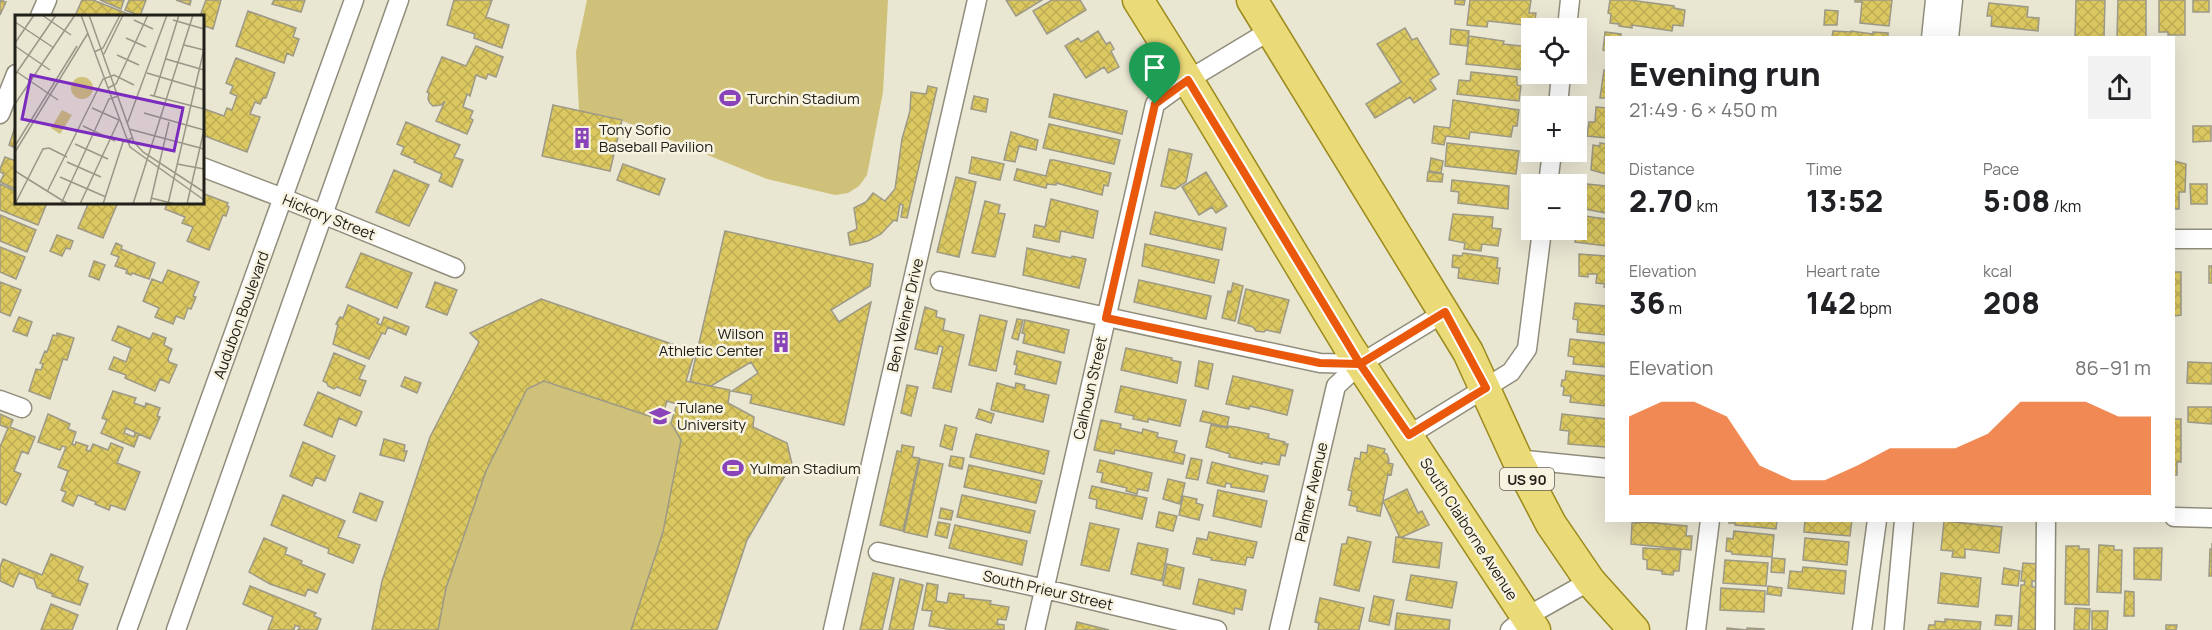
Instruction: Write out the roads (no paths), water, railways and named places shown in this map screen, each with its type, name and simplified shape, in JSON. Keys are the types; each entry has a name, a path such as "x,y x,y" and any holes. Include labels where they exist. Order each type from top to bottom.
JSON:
{"main road":[{"name":"South Claiborne Avenue","path":"1138,0 1360,364 1409,435 1524,626"},
{"name":"US 90","path":"1252,0 1445,312 1486,388 1517,459 1551,524 1590,581 1634,630"}],"street":[{"path":"40,15 47,0"},
{"name":"Audubon Boulevard","path":"127,630 354,0"},
{"path":"176,630 399,0"},
{"name":"Ben Weiner Drive","path":"833,630 977,0"},
{"path":"1568,18 1570,0"},
{"path":"1931,36 1935,0"},
{"path":"1949,36 1953,0"},
{"name":"Calhoun Street","path":"1035,630 1155,104 1188,80 1270,30"},
{"path":"0,114 15,76"},
{"name":"Hickory Street","path":"204,168 455,268"},
{"path":"2175,239 2212,240"},
{"path":"1409,435 1511,372 1527,349 1541,240"},
{"path":"940,281 1320,363 1360,364"},
{"name":"Palmer Avenue","path":"1278,630 1336,386 1360,364 1445,312"},
{"path":"0,400 22,408"},
{"path":"1517,459 1605,468"},
{"path":"2175,517 2212,518"},
{"path":"1696,630 1710,522"},
{"path":"1862,630 1877,522"},
{"path":"1894,630 1904,522"},
{"path":"2045,630 2046,522"},
{"name":"South Prieur Street","path":"878,552 1217,630"},
{"path":"1524,626 1590,581"}],"place":[{"name":"Turchin Stadium","path":"730,98"},
{"name":"Tony Sofio Baseball Pavilion","path":"582,138"},
{"name":"Wilson Athletic Center","path":"781,342"},
{"name":"Tulane University","path":"660,416"},
{"name":"Yulman Stadium","path":"733,468"}]}
